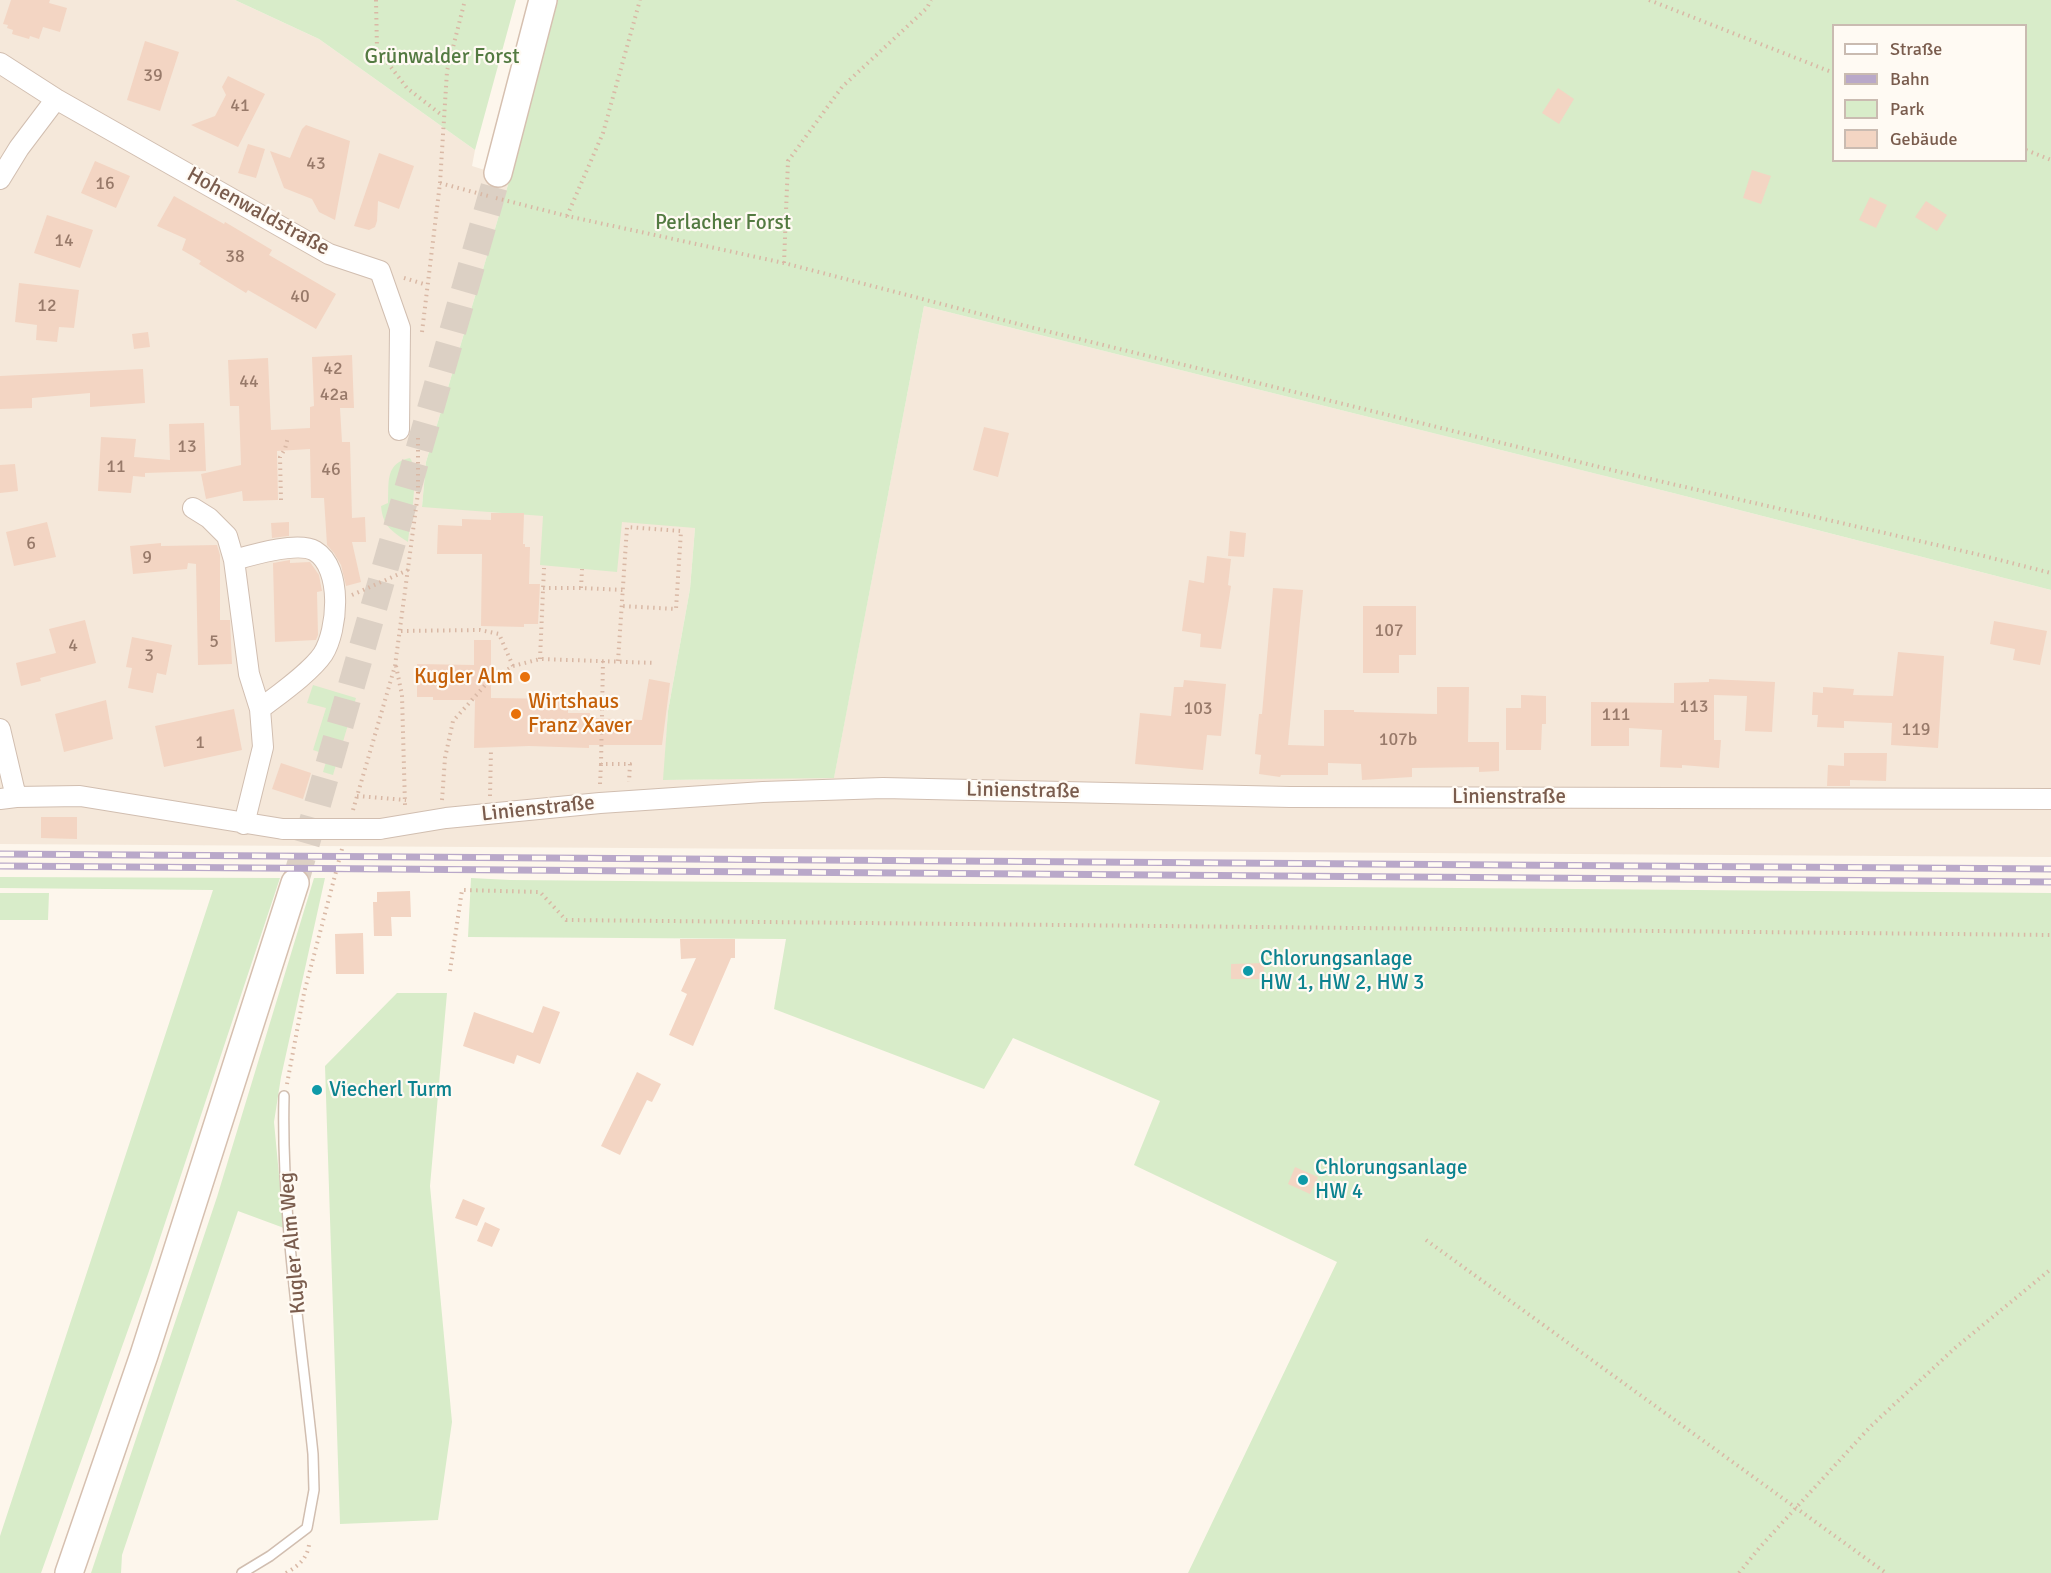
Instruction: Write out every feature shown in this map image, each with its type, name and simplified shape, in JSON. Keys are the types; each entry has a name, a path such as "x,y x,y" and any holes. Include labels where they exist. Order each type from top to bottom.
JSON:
{"main road":[{"path":"498,173 543,0"},
{"path":"69,1573 144,1355 295,883"}],"street":[{"name":"Hohenwaldstraße","path":"0,63 56,99 329,254 380,271 399,328 409,429"},
{"path":"0,179 19,148 56,99"},
{"path":"193,508 209,518 227,536 234,560 249,674 260,709 263,747 244,824"},
{"path":"234,560 264,552 298,547 315,551 330,568 335,603 334,628 322,654 296,681 260,709"},
{"path":"0,729 8,798"},
{"name":"Linienstraße","path":"8,798 80,796 283,829 380,829 446,818 629,801 763,792 883,788 1302,797 2051,799"}],"lane":[{"name":"Kugler Alm Weg","path":"284,1096 290,1231 313,1454 314,1490 306,1528"},
{"path":"242,1573 270,1556 306,1528"}],"path":[{"path":"376,0 377,49 407,88 443,116"},
{"path":"421,339 440,183 447,71 465,0"},
{"path":"567,216 603,133 640,0"},
{"path":"784,263 788,161 842,87 927,8 931,0"},
{"path":"1649,0 1832,73"},
{"path":"2027,151 2051,160"},
{"path":"440,183 567,216 784,263 1099,344 1620,472 2051,573"},
{"path":"405,800 357,796 395,666 401,631 418,493 409,429"},
{"path":"281,500 280,457 288,437"},
{"path":"618,661 627,527 681,531 676,609 622,606"},
{"path":"540,659 544,568"},
{"path":"581,588 582,569"},
{"path":"335,603 408,570"},
{"path":"543,588 623,590"},
{"path":"401,631 480,630 499,634 513,666"},
{"path":"442,798 445,758 453,721 488,682 513,666 540,659 656,663"},
{"path":"603,661 601,764 630,764 629,801"},
{"path":"395,666 402,695 405,826"},
{"path":"490,814 491,748"},
{"path":"284,1096 304,993 331,884"},
{"path":"450,971 462,890 540,892 566,920 2051,935"},
{"path":"1426,1240 1886,1573"},
{"path":"1739,1573 1871,1426 1955,1348 2051,1269"},
{"path":"286,1573 298,1566 308,1553 310,1541 306,1528"}],"shaded area":[{"path":"0,0 235,0 319,39 475,150 472,166 510,178 426,462 422,507 490,439 695,528 690,589 668,711 664,780 834,777 924,306 2051,590 2051,857 0,844"}],"green space":[{"name":"Grünwalder Forst","path":"235,0 516,0 475,150 319,39"},
{"name":"Perlacher Forst","path":"558,0 2051,0 2051,590 924,306 834,778 663,780 668,711 690,589 695,528 622,522 617,572 540,565 543,516 422,507 426,462 510,178"},
{"path":"410,458 413,465 414,486 408,542 386,524 381,506 388,503 392,469 396,464"},
{"path":"313,685 356,698 333,775 323,772 328,755 313,750 326,708 307,703"},
{"path":"0,877 280,878 148,1274 41,1573 0,1573 0,1536 213,890 0,888"},
{"path":"314,878 325,878 281,1077 274,1122 284,1228 238,1211 122,1555 121,1573 91,1573 217,1197"},
{"path":"471,878 2051,893 2051,1573 1188,1573 1337,1262 1134,1165 1160,1101 1013,1038 984,1089 774,1009 786,939 468,937"},
{"path":"0,893 49,893 48,920 0,920"},
{"path":"397,993 447,993 430,1186 452,1422 438,1520 340,1524 325,1066"}],"building":[{"path":"11,0 50,0 49,3 67,8 60,32 43,27 39,39 30,36 29,39 12,34 13,30 3,24"},
{"path":"145,41 179,52 160,111 127,100"},
{"path":"228,76 265,94 238,147 191,125 215,116 226,95 222,87"},
{"path":"1558,88 1574,99 1559,124 1542,113"},
{"path":"306,125 350,141 335,220 319,212 312,199 284,188 270,151 290,158 302,129"},
{"path":"248,144 265,149 256,178 238,173"},
{"path":"379,153 414,166 399,209 378,201 377,221 375,227 369,230 354,226"},
{"path":"95,161 130,176 116,208 81,193"},
{"path":"1752,170 1771,176 1761,204 1743,198"},
{"path":"174,196 224,224 225,222 272,250 269,255 336,294 316,329 248,290 246,293 199,264 201,261 182,250 186,239 157,226"},
{"path":"1870,197 1887,205 1876,228 1859,220"},
{"path":"1926,201 1947,215 1937,231 1915,217"},
{"path":"47,215 93,230 80,268 34,253"},
{"path":"19,283 79,290 74,328 59,327 57,342 36,340 37,325 15,322"},
{"path":"148,332 150,347 134,349 132,334"},
{"path":"352,355 354,408 340,408 342,442 350,442 352,518 365,517 366,542 352,542 361,582 346,586 341,565 327,545 324,498 311,498 310,449 277,451 278,500 243,501 242,491 206,499 201,474 241,465 239,406 230,406 228,360 268,358 271,430 310,428 310,407 314,406 312,357"},
{"path":"143,369 145,403 90,407 90,393 32,398 32,408 0,409 0,376"},
{"path":"204,423 206,471 145,473 145,477 133,476 131,493 98,491 101,437 136,439 134,457 170,460 169,424"},
{"path":"984,427 1009,433 998,477 973,470"},
{"path":"15,464 18,491 0,493 0,465"},
{"path":"491,513 524,513 523,544 525,547 530,547 529,584 540,584 538,624 524,624 524,627 481,626 482,554 437,554 438,525 462,526 462,519 491,520"},
{"path":"47,522 56,557 14,566 6,532"},
{"path":"289,522 289,536 272,538 271,523"},
{"path":"1230,531 1246,533 1244,557 1228,556"},
{"path":"161,543 161,546 217,545 220,555 220,620 230,620 232,664 198,665 196,564 188,563 187,569 133,574 130,546"},
{"path":"1207,556 1231,559 1228,585 1231,586 1221,649 1200,647 1201,634 1182,631 1189,580 1204,583"},
{"path":"290,560 290,563 310,562 319,575 322,591 317,592 318,635 316,640 275,642 273,563"},
{"path":"1273,588 1303,590 1288,745 1324,746 1324,710 1437,714 1437,687 1469,687 1468,742 1499,742 1499,771 1479,772 1479,767 1412,768 1412,777 1362,780 1361,764 1328,763 1328,775 1281,775 1280,777 1259,774 1261,755 1255,754 1259,714 1262,714"},
{"path":"1363,606 1416,606 1416,655 1399,655 1399,673 1363,673"},
{"path":"85,620 96,663 40,678 41,681 21,686 16,663 56,653 49,629"},
{"path":"1994,621 2047,631 2040,665 2013,660 2015,649 1990,644"},
{"path":"132,637 172,645 166,675 157,673 153,693 128,688 132,668 126,667"},
{"path":"474,640 491,640 491,698 568,699 568,713 590,713 590,718 642,720 649,679 670,683 662,745 589,745 589,748 529,746 474,748 475,700 433,700 433,697 417,697 417,664 474,665"},
{"path":"1898,652 1944,656 1938,748 1891,745 1892,723 1844,721 1844,728 1817,727 1818,715 1812,715 1813,692 1823,693 1823,687 1854,689 1853,695 1893,696"},
{"path":"1709,679 1775,682 1772,732 1745,731 1747,696 1714,695 1714,740 1721,740 1719,768 1682,765 1682,768 1660,767 1662,730 1629,728 1629,746 1591,746 1591,702 1674,703 1674,683 1709,682"},
{"path":"1184,680 1226,684 1221,736 1207,735 1203,770 1135,764 1140,713 1171,716 1174,687 1183,687"},
{"path":"1521,695 1546,696 1546,724 1542,724 1541,750 1506,750 1506,708 1521,708"},
{"path":"106,700 113,739 64,752 55,714"},
{"path":"234,709 242,750 164,767 155,726"},
{"path":"1844,753 1887,753 1886,781 1850,780 1850,786 1827,786 1828,765 1844,766"},
{"path":"281,763 311,773 303,799 272,789"},
{"path":"41,817 77,817 77,839 41,838"},
{"path":"410,891 411,917 391,917 392,936 374,936 373,902 377,902 377,892"},
{"path":"363,933 364,974 336,974 335,934"},
{"path":"680,939 735,939 735,958 731,958 693,1046 669,1035 687,994 681,991 696,958 681,959"},
{"name":"Chlorungsanlage HW 1, HW 2, HW 3","path":"1264,963 1264,979 1231,979 1231,964"},
{"path":"543,1006 560,1012 540,1064 517,1055 514,1064 463,1046 474,1012 533,1033"},
{"path":"637,1072 661,1084 652,1102 647,1100 620,1155 601,1146"},
{"name":"Chlorungsanlage HW 4","path":"1295,1167 1318,1177 1310,1194 1288,1184"},
{"path":"463,1199 485,1208 477,1226 455,1218"},
{"path":"485,1222 500,1229 492,1247 477,1241"}],"tunnel":[{"path":"295,883 498,173"}],"railway":[{"path":"0,854 2051,869"},
{"path":"0,866 2051,882"}],"place":[{"name":"Kugler Alm","path":"525,677"},
{"name":"Wirtshaus Franz Xaver","path":"516,714"},
{"name":"Chlorungsanlage HW 1, HW 2, HW 3","path":"1248,971"},
{"name":"Viecherl Turm","path":"317,1090"},
{"name":"Chlorungsanlage HW 4","path":"1303,1180"}]}
